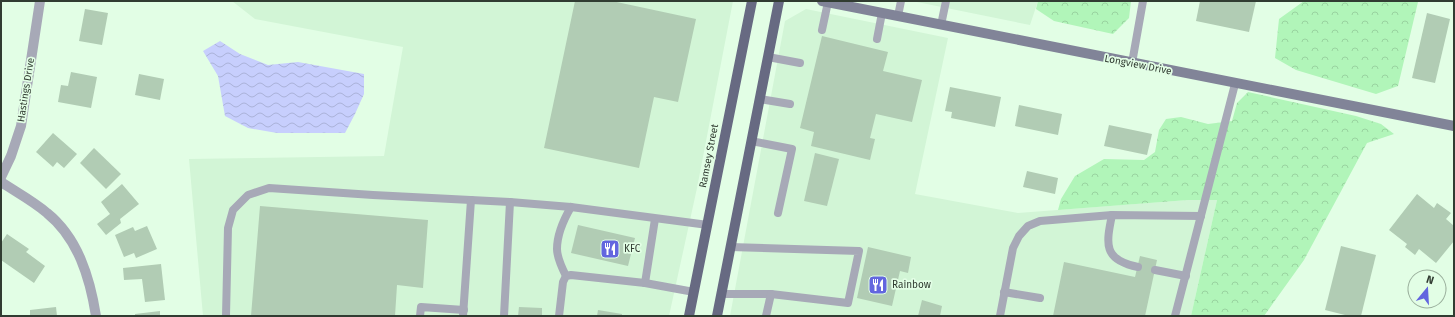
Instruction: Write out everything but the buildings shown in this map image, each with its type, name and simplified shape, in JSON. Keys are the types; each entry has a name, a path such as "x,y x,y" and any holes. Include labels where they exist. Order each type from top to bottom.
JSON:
{"main road":[{"name":"Ramsey Street","path":"689,316 752,1"},
{"path":"717,316 779,1"}],"street":[{"name":"Hastings Drive","path":"1,177 11,156 21,126 40,1"},
{"name":"Longview Drive","path":"825,2 1454,126"},
{"path":"1,182 48,213 71,240 80,256 93,296 96,316"}],"lane":[{"path":"898,16 901,1"},
{"path":"941,25 946,1"},
{"path":"1132,63 1143,1"},
{"path":"822,30 825,2"},
{"path":"877,39 882,13"},
{"path":"768,57 800,63"},
{"path":"1175,316 1235,84"},
{"path":"760,99 790,104"},
{"path":"751,141 792,148 778,213"},
{"path":"226,316 228,228 234,210 248,195 269,188 571,207 708,225"},
{"path":"420,316 421,307 464,313 471,200"},
{"path":"504,316 510,202"},
{"path":"560,316 563,282 566,276 560,262 557,249 560,232 571,207"},
{"path":"1000,316 1013,248 1019,236 1028,226 1040,222 1112,215 1201,216"},
{"path":"1112,215 1107,238 1109,248 1116,259 1126,264 1138,266"},
{"path":"645,283 655,218"},
{"path":"721,294 771,294 848,303 859,251 730,247"},
{"path":"1155,270 1186,276"},
{"path":"566,276 571,275 645,283 694,292"},
{"path":"1004,292 1040,298"},
{"path":"766,316 771,294"}],"shaded area":[{"path":"232,1 733,1 697,188 669,316 203,316 189,159 384,156 403,47 255,19"},
{"path":"912,1 1038,1 1030,25"},
{"path":"806,9 948,38 915,194 1018,213 1188,200 1217,200 1191,316 730,316 785,21"}],"green space":[{"path":"1038,1 1131,1 1129,18 1113,34 1054,21 1036,9"},
{"path":"1304,1 1429,1 1418,2 1398,86 1376,94 1296,70 1275,58 1279,19"},
{"path":"1248,92 1356,116 1381,124 1394,134 1367,143 1304,260 1264,316 1191,316 1217,200 1188,200 1058,210 1061,199 1075,176 1104,159 1144,160 1155,152 1159,130 1166,119 1181,117 1208,124 1232,121 1237,103"}],"water":[{"path":"220,41 240,54 268,65 298,62 364,74 364,94 345,133 277,133 248,128 225,116 218,76 203,51"}],"place":[{"name":"KFC","path":"610,249"},
{"name":"Rainbow","path":"878,285"}]}
